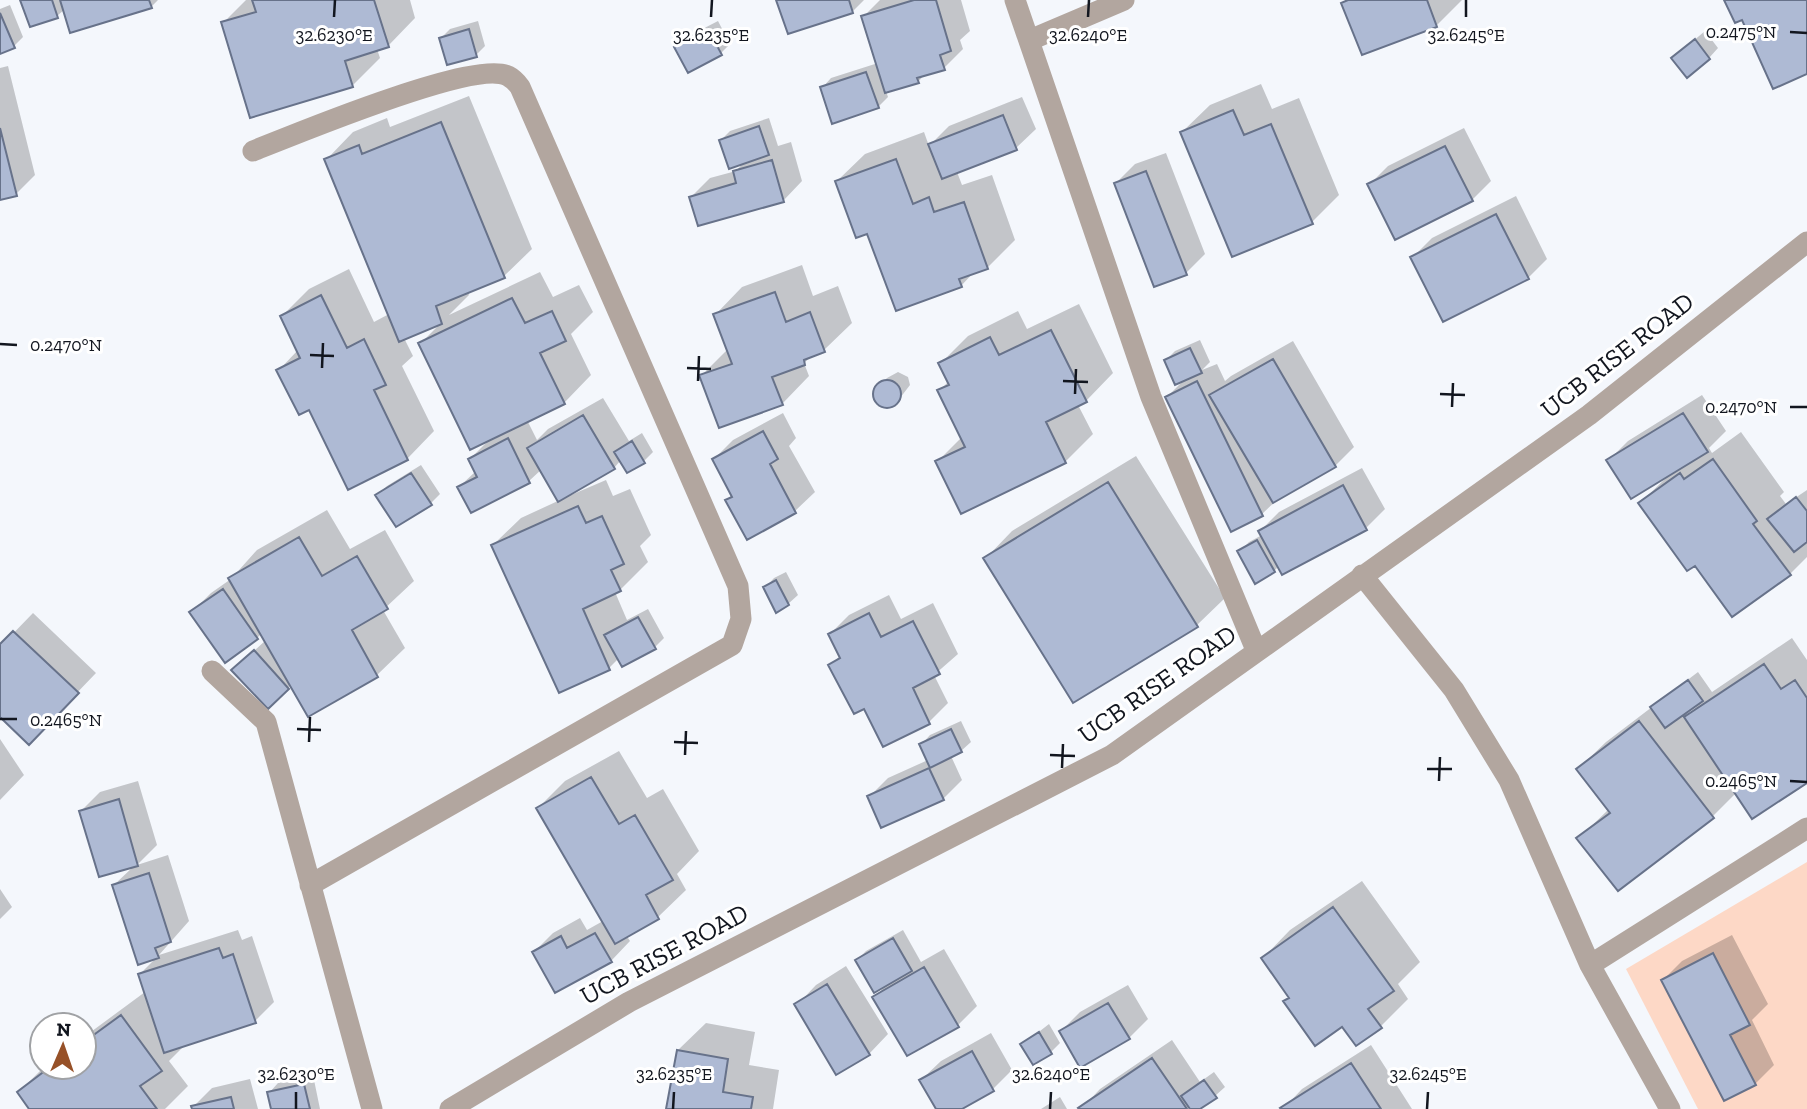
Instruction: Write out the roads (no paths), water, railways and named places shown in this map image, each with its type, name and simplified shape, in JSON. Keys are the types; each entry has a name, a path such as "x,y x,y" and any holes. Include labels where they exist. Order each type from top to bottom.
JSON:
{"street":[{"path":"1015,0 1151,397 1256,650"},
{"path":"1030,40 1124,0"},
{"path":"253,151 369,105 478,74 507,75 520,86 738,586 741,619 732,645 310,885"},
{"name":"UCB RISE ROAD","path":"450,1109 629,1002 1112,755 1589,415 1807,242"},
{"path":"1362,575 1454,690 1509,780 1590,965 1670,1109"},
{"path":"212,671 266,722 372,1109"},
{"path":"1590,965 1807,828"}]}
